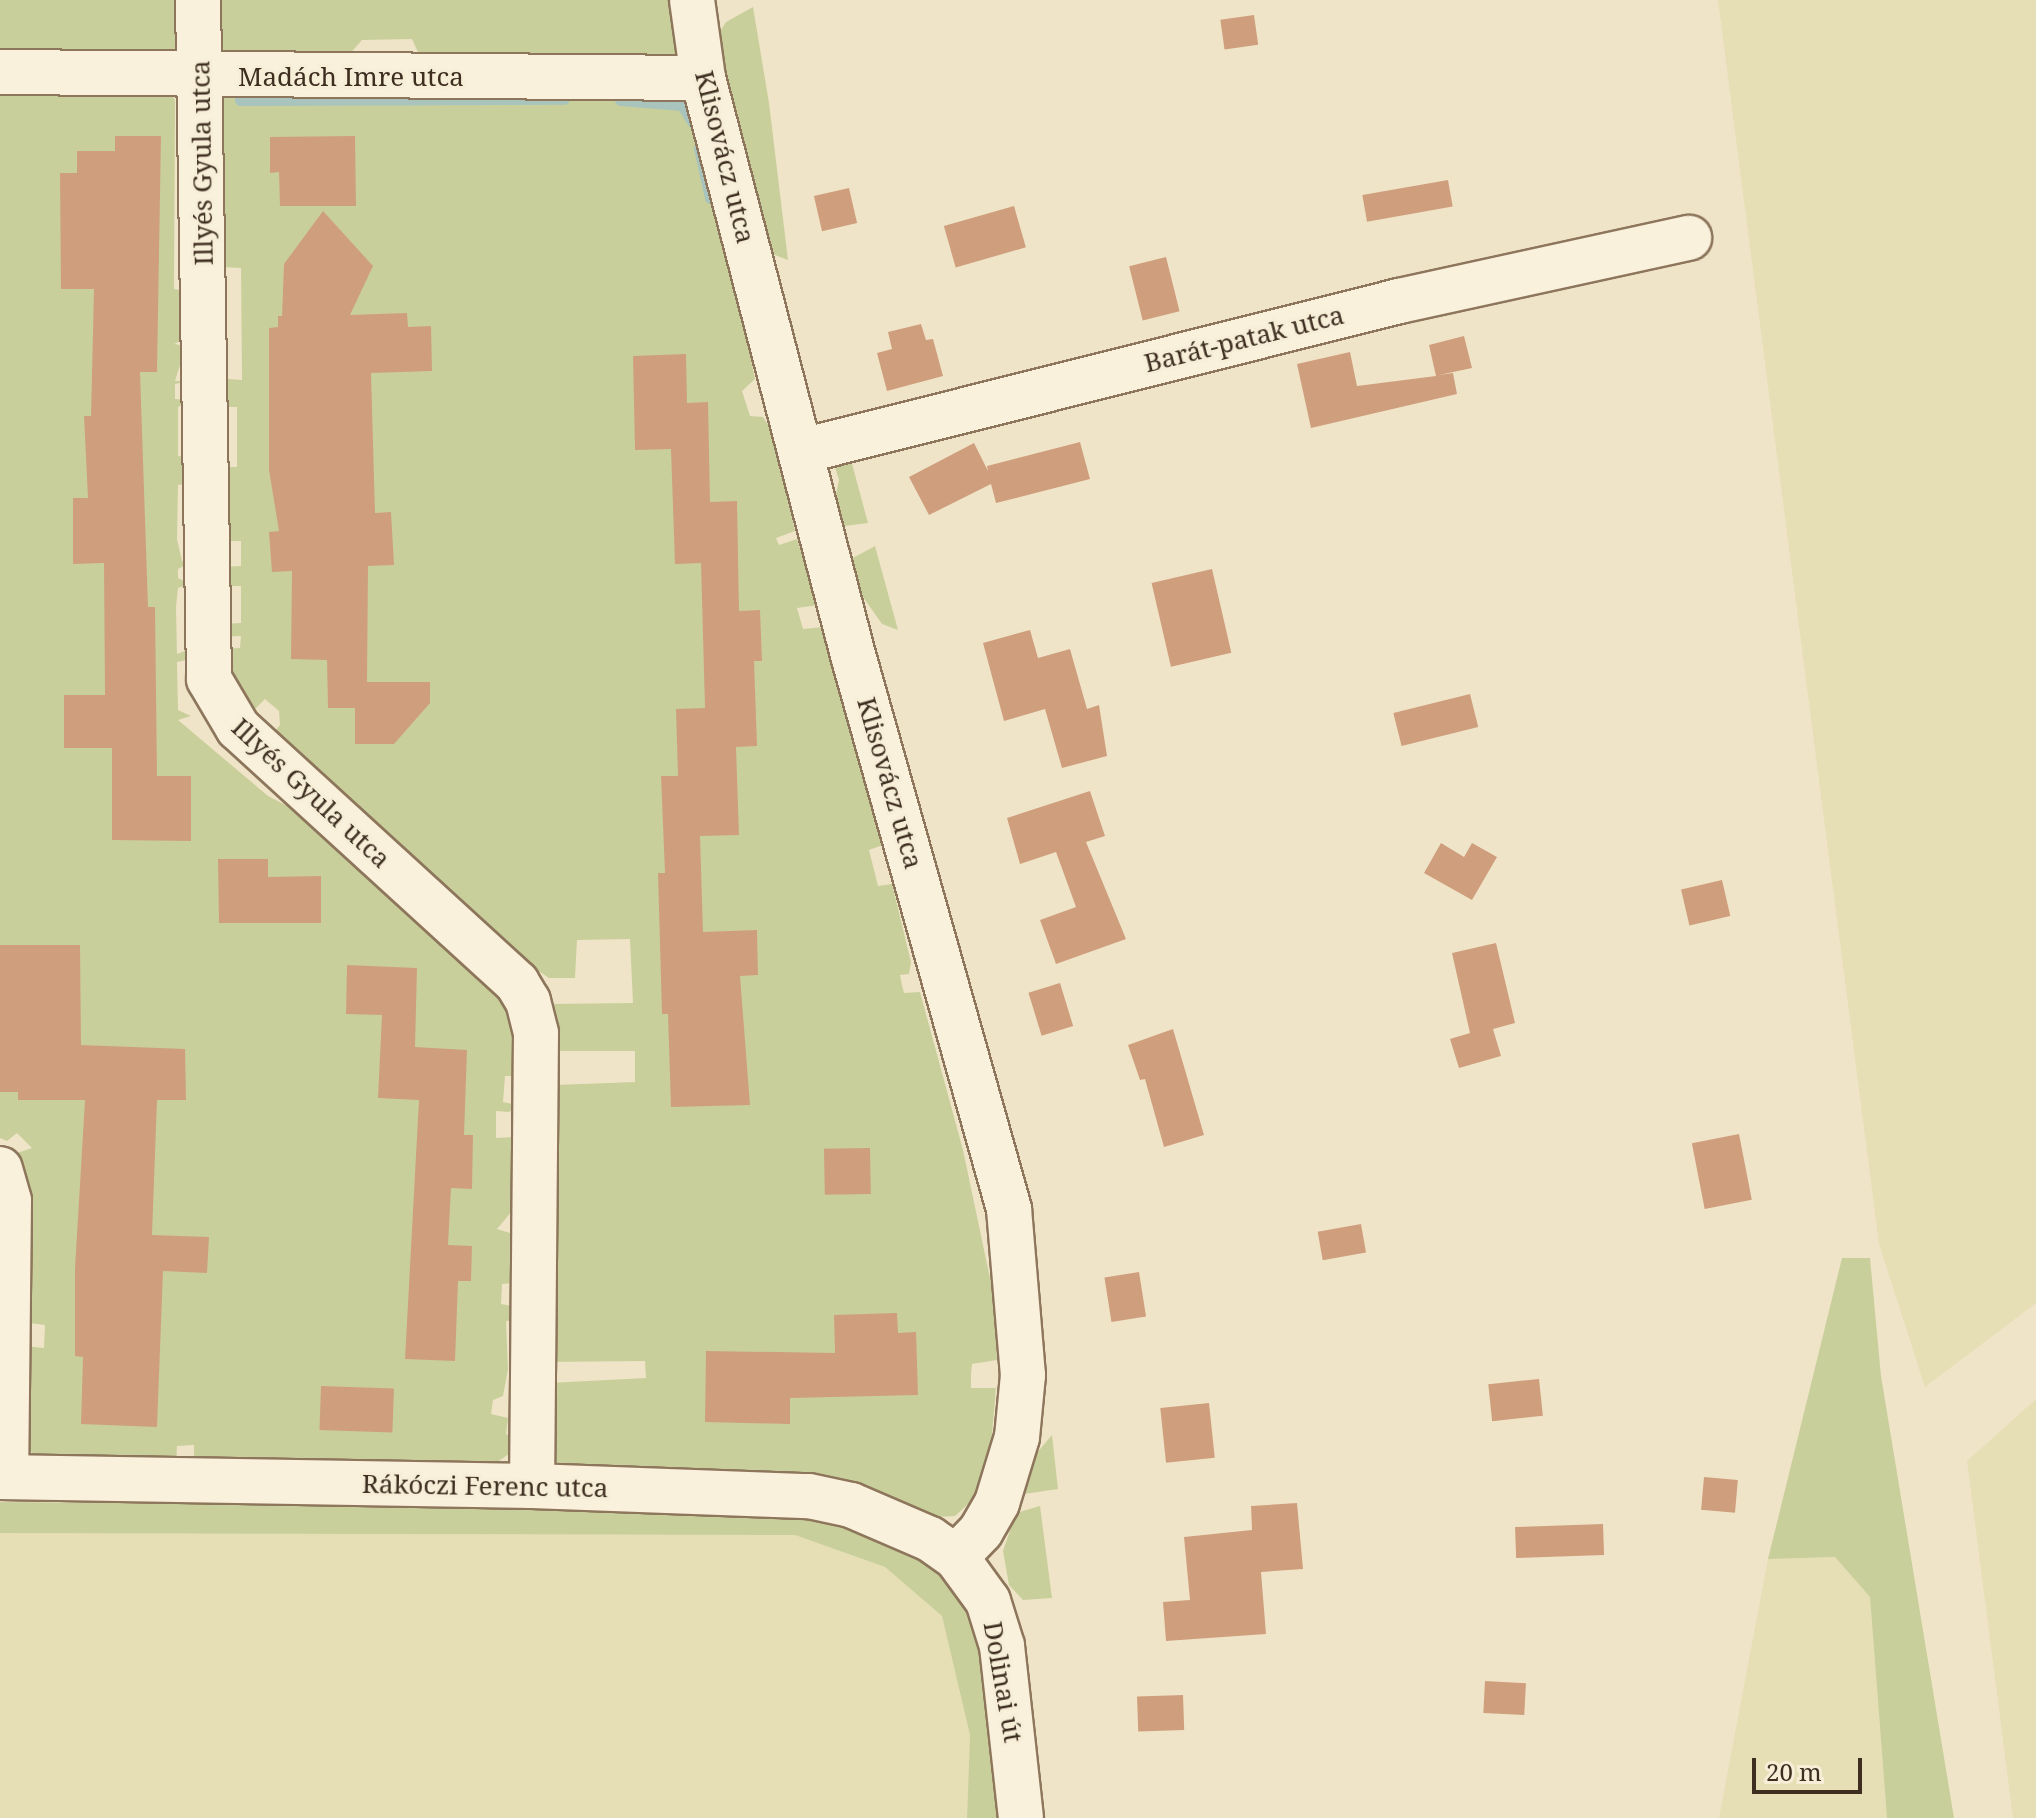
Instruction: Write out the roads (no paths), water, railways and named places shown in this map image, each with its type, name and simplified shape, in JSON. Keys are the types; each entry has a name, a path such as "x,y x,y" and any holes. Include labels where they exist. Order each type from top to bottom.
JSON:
{"street":[{"name":"Illyés Gyula utca","path":"198,0 202,76 209,679 238,728 517,983 528,1001 536,1033 532,1486"},
{"name":"Klisovácz utca","path":"692,0 703,78 853,655 1009,1209 1023,1375 1017,1437 997,1503 981,1531 956,1557"},
{"name":"Madách Imre utca","path":"0,72 703,78"},
{"name":"Barát-patak utca","path":"802,451 1399,301 1689,238"},
{"path":"0,1169 9,1201 3,1476"},
{"name":"Rákóczi Ferenc utca","path":"3,1476 532,1486 809,1496 889,1518 956,1557"},
{"name":"Dolinai út","path":"956,1557 988,1601 1002,1646 1021,1818"}],"waterway":[{"path":"240,100 564,99"},
{"path":"620,100 682,105 693,123"},
{"path":"699,148 710,198"}]}
